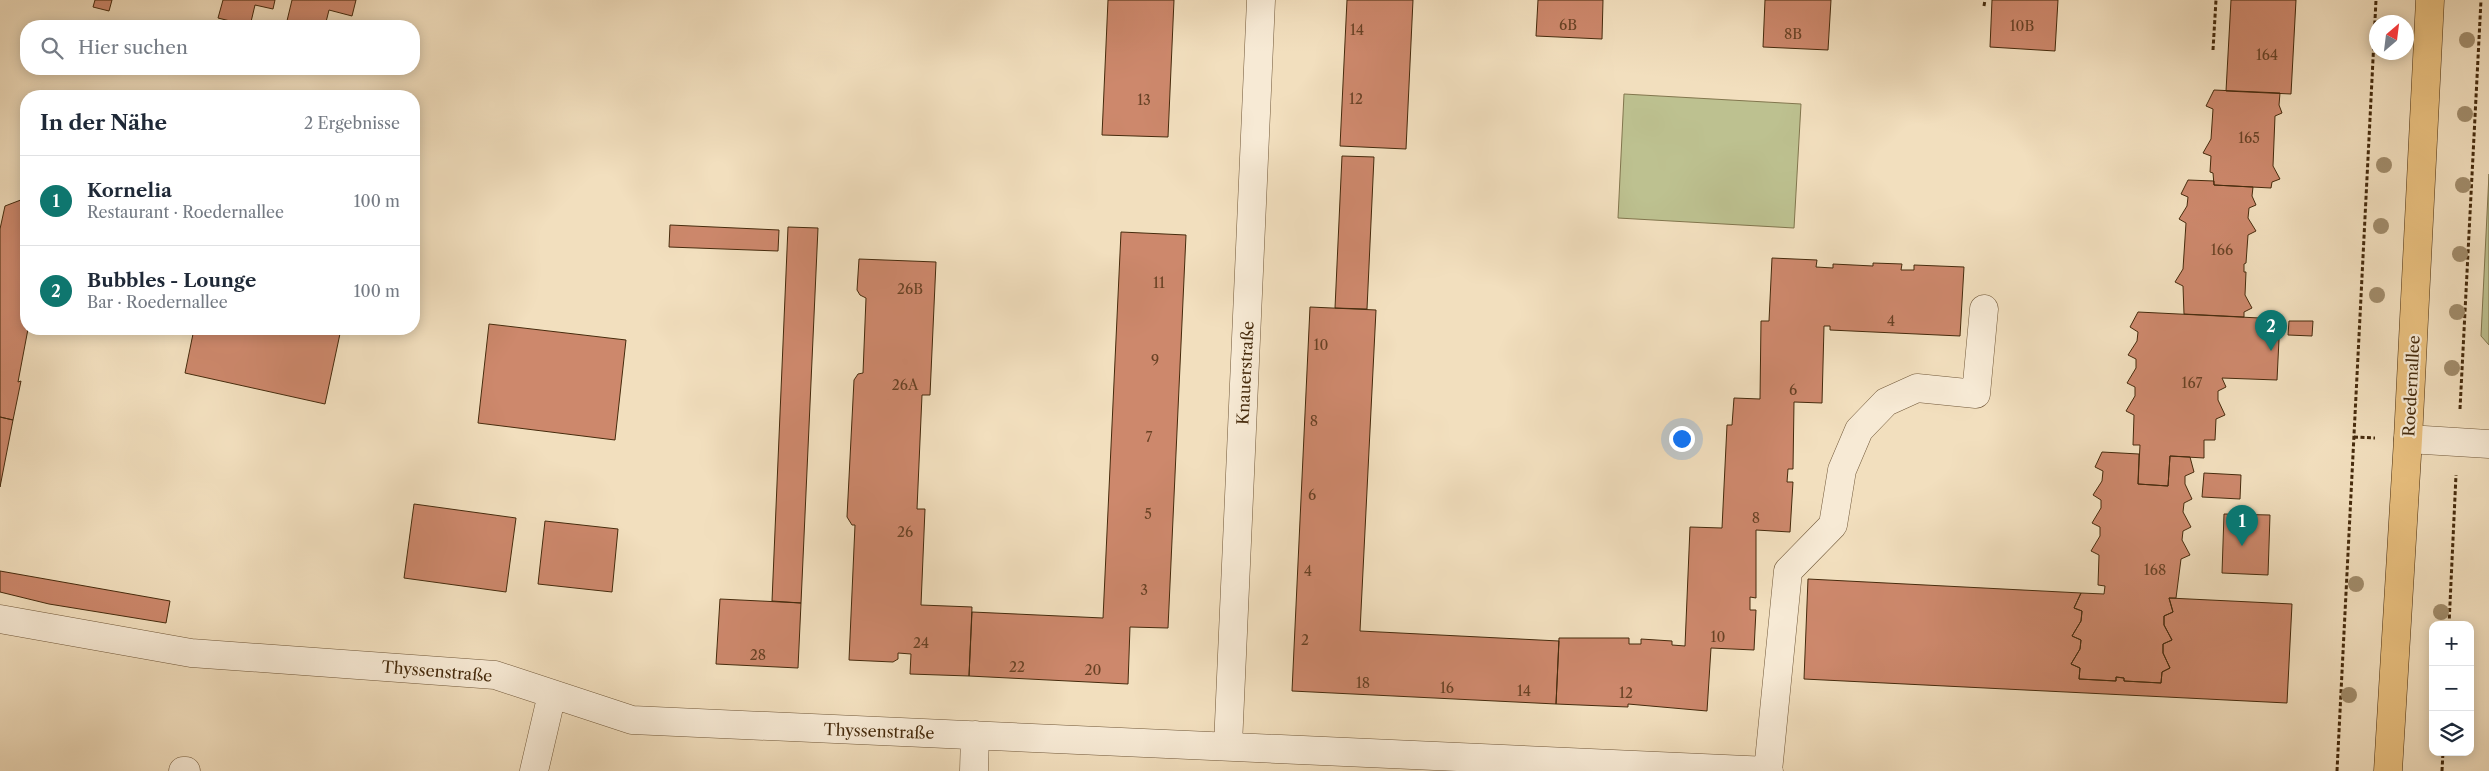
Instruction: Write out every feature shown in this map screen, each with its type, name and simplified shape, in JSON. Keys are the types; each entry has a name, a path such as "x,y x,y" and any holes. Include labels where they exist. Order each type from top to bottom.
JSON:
{"main road":[{"name":"Roedernallee","path":"2388,771 2408,439 2430,0"}],"street":[{"name":"Knauerstraße","path":"1228,745 1261,0"},
{"path":"1768,771 1788,571 1833,525 1842,470 1859,430 1886,402 1917,388 1976,394 1984,309"},
{"path":"2408,439 2489,444"},
{"name":"Thyssenstraße","path":"0,619 191,653 495,675 632,720 1228,745 1768,771"},
{"path":"534,771 552,694"},
{"path":"974,771 975,735"}],"path":[{"path":"1984,6 1985,0"},
{"path":"2213,50 2216,0"},
{"path":"2337,771 2376,0"},
{"path":"2460,400 2481,0"},
{"path":"2449,621 2454,518"},
{"path":"2442,771 2443,756"}],"green space":[{"path":"1624,94 1801,104 1794,228 1618,218"},
{"path":"2489,174 2489,345 2481,336"}],"building":[{"path":"95,0 112,0 109,11 93,7"},
{"path":"223,0 275,0 273,9 255,5 251,20 226,20 218,18"},
{"path":"292,0 356,0 352,16 329,10 326,20 287,20"},
{"path":"1108,0 1174,0 1168,137 1102,135"},
{"path":"1347,0 1413,0 1406,149 1340,146"},
{"path":"1538,0 1603,0 1602,39 1536,36"},
{"path":"1765,0 1831,0 1828,50 1763,47"},
{"path":"1992,0 2058,0 2055,51 1990,47"},
{"path":"2231,0 2296,0 2291,94 2226,91"},
{"path":"2214,90 2280,93 2279,105 2282,113 2275,116 2273,166 2280,179 2272,182 2271,188 2214,185 2213,173 2210,172 2211,156 2203,153 2211,139 2213,109 2206,106"},
{"path":"1342,156 1374,157 1367,309 1335,308"},
{"path":"2188,180 2214,181 2214,185 2253,187 2252,196 2256,205 2249,208 2248,218 2256,231 2248,235 2246,263 2244,264 2244,272 2246,272 2245,295 2252,308 2244,312 2244,317 2184,314 2183,286 2175,282 2183,269 2186,223 2179,219 2187,206 2188,197 2181,194"},
{"path":"20,200 20,335 27,335 18,382 21,381 13,420 0,417 0,229 5,206"},
{"path":"670,225 779,230 778,251 669,247"},
{"path":"788,227 818,228 801,603 772,601"},
{"path":"1121,232 1186,235 1168,628 1130,627 1128,684 969,676 972,612 1103,618"},
{"path":"1772,258 1817,260 1816,267 1833,268 1833,264 1873,266 1873,263 1902,264 1901,270 1914,270 1914,265 1964,267 1960,336 1830,330 1830,326 1824,326 1822,403 1794,402 1793,469 1788,469 1787,482 1793,482 1790,532 1756,530 1756,598 1750,597 1750,610 1756,610 1754,650 1711,648 1707,711 1628,704 1628,707 1556,704 1559,638 1629,638 1629,644 1641,644 1641,639 1672,641 1672,645 1685,646 1690,527 1722,528 1727,425 1732,425 1734,398 1760,399 1761,321 1769,321"},
{"path":"859,259 936,262 930,395 922,395 917,509 925,509 921,605 972,607 969,676 910,674 911,654 898,653 898,659 893,662 849,660 855,525 852,525 847,517 854,380 858,374 863,373 866,298 860,295 857,290"},
{"path":"1310,307 1376,310 1360,631 1559,641 1556,704 1292,691"},
{"path":"2138,312 2280,319 2277,380 2222,378 2226,387 2218,391 2218,400 2225,415 2216,419 2215,440 2204,440 2204,458 2170,456 2168,486 2138,484 2140,445 2133,445 2134,415 2126,411 2135,396 2135,387 2127,383 2136,368 2136,359 2128,355 2137,341 2138,332 2130,327"},
{"path":"2289,321 2313,321 2312,336 2288,335"},
{"path":"489,324 626,340 615,440 478,423"},
{"path":"193,335 340,335 325,404 185,373"},
{"path":"0,417 13,420 0,487"},
{"path":"2102,452 2139,454 2138,484 2168,486 2170,456 2190,457 2194,472 2185,476 2185,484 2192,499 2184,503 2183,512 2191,527 2183,531 2182,540 2190,555 2181,559 2176,598 2169,598 2173,612 2164,616 2164,625 2172,640 2163,644 2163,653 2170,668 2162,672 2161,683 2124,681 2124,678 2116,677 2116,681 2079,679 2080,668 2071,664 2080,649 2081,640 2072,636 2081,621 2082,611 2074,608 2081,593 2104,594 2105,586 2098,585 2099,555 2091,551 2100,536 2100,527 2092,523 2101,508 2101,500 2093,495 2102,481 2103,471 2095,467"},
{"path":"2204,473 2241,475 2240,499 2202,497"},
{"path":"414,504 516,518 506,592 404,578"},
{"path":"2224,514 2270,515 2268,575 2222,573"},
{"path":"545,521 618,529 612,592 538,584"},
{"path":"0,571 170,601 166,623 49,604 0,592"},
{"path":"1808,579 2081,593 2074,608 2082,611 2081,621 2072,636 2081,640 2080,649 2071,664 2080,668 2079,679 2116,681 2116,677 2124,678 2124,681 2161,683 2162,672 2170,668 2163,653 2163,644 2172,640 2164,625 2164,616 2173,612 2169,598 2292,604 2287,703 1804,679"},
{"path":"720,599 801,603 798,668 716,664"}],"place":[{"name":"Bubbles - Lounge","path":"2271,351"},
{"name":"Kornelia","path":"2242,546"}]}
